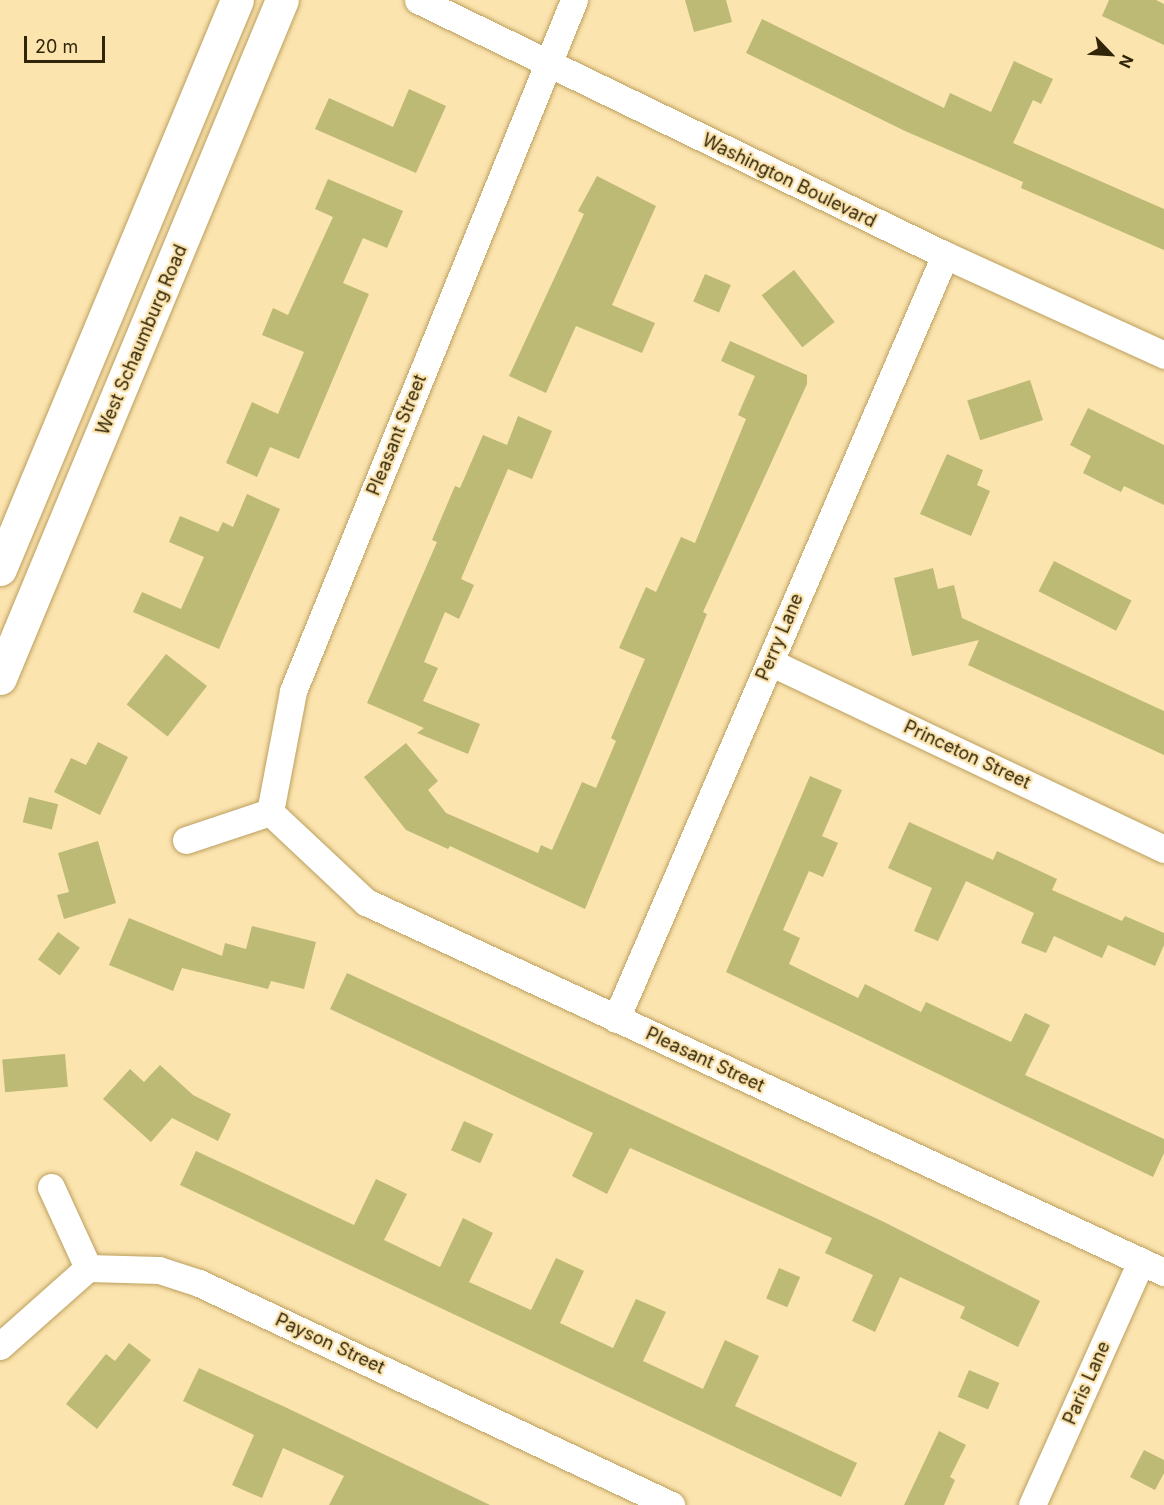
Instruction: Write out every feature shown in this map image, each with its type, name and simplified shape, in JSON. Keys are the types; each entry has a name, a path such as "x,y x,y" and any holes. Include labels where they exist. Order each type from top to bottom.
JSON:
{"main road":[{"path":"0,570 237,0"},
{"name":"West Schaumburg Road","path":"0,678 282,0"}],"street":[{"name":"Washington Boulevard","path":"418,0 945,255 1164,355"},
{"name":"Pleasant Street","path":"574,0 293,691 270,812 366,902 1153,1267"},
{"name":"Perry Lane","path":"616,1019 945,255"},
{"name":"Princeton Street","path":"770,662 1164,849"},
{"path":"186,840 270,812"},
{"path":"0,1346 88,1268 51,1186"},
{"name":"Paris Lane","path":"1032,1505 1153,1267"},
{"name":"Payson Street","path":"88,1268 159,1270 199,1282 671,1505"}],"building":[{"path":"685,0 726,0 732,22 694,32"},
{"path":"1109,0 1156,0 1164,4 1164,45 1102,16"},
{"path":"762,19 944,108 950,93 991,112 1014,61 1053,79 1041,104 1033,100 1013,143 1164,209 1164,250 1021,188 1023,182 905,131 746,53"},
{"path":"409,89 446,106 416,173 315,129 329,98 393,127"},
{"path":"597,176 656,206 612,305 655,323 642,353 576,326 546,393 509,376 584,214 578,211"},
{"path":"328,179 403,211 387,248 363,238 343,283 369,294 299,459 270,447 257,477 226,463 252,402 278,414 304,352 262,335 273,308 288,315 333,217 315,209"},
{"path":"794,270 835,322 802,347 762,295"},
{"path":"705,274 731,285 719,313 693,302"},
{"path":"730,341 807,375 807,384 703,612 707,614 585,909 450,846 448,849 406,830 364,777 406,743 438,781 428,790 446,813 538,853 541,845 552,850 582,782 596,788 616,741 611,738 645,659 619,648 646,587 656,592 681,537 695,543 746,419 738,415 755,376 721,361"},
{"path":"1030,380 1043,420 980,440 967,400"},
{"path":"1088,408 1164,445 1164,505 1124,486 1121,492 1083,473 1091,456 1070,445"},
{"path":"518,416 552,431 532,479 508,469 461,579 474,585 459,619 445,612 424,662 438,668 423,701 480,724 468,754 417,733 424,728 367,703 437,542 432,540 455,486 460,488 483,435 507,445"},
{"path":"947,454 983,470 977,485 990,491 971,536 920,514"},
{"path":"247,494 280,509 219,649 133,612 142,592 181,609 204,557 169,542 180,516 218,532 223,522 233,527"},
{"path":"1054,561 1132,600 1116,631 1039,591"},
{"path":"933,568 938,589 954,585 962,618 1164,711 1164,755 968,665 979,640 912,656 894,578"},
{"path":"166,654 207,686 168,736 127,704"},
{"path":"98,742 128,757 100,815 54,792 71,758 86,765"},
{"path":"810,776 842,790 822,836 838,843 823,877 809,871 783,930 800,938 789,964 858,998 865,984 921,1012 926,1002 1011,1042 1025,1013 1050,1025 1025,1075 1164,1139 1164,1153 1153,1177 726,972"},
{"path":"29,797 58,804 52,829 23,822"},
{"path":"909,822 993,860 997,851 1057,879 1052,890 1122,921 1125,916 1164,933 1164,945 1155,966 1108,945 1102,958 1054,936 1046,953 1021,943 1034,913 966,881 938,941 914,931 932,888 888,868"},
{"path":"98,841 116,903 64,919 57,895 69,892 58,853"},
{"path":"129,918 222,956 225,943 246,949 252,926 316,942 304,989 271,981 268,989 182,968 173,991 109,965"},
{"path":"58,932 80,948 60,975 38,960"},
{"path":"347,973 882,1221 1040,1301 1018,1347 960,1318 965,1307 900,1277 875,1332 852,1321 873,1275 825,1253 832,1238 630,1148 607,1194 572,1176 593,1133 330,1009"},
{"path":"65,1054 68,1087 5,1092 2,1059"},
{"path":"160,1065 193,1095 231,1114 218,1141 172,1118 151,1142 103,1099 130,1069 144,1082"},
{"path":"464,1121 493,1134 480,1163 451,1150"},
{"path":"196,1151 354,1225 376,1179 407,1194 384,1240 440,1267 463,1218 493,1233 469,1282 531,1310 556,1258 584,1271 560,1323 613,1348 636,1299 666,1312 643,1361 703,1389 725,1340 759,1356 735,1406 857,1463 841,1497 180,1185"},
{"path":"779,1268 800,1277 787,1307 766,1298"},
{"path":"129,1343 151,1360 97,1429 66,1404 106,1354 115,1361"},
{"path":"199,1368 490,1505 329,1505 344,1476 283,1448 262,1498 232,1485 254,1435 183,1401"},
{"path":"969,1370 999,1383 988,1410 958,1397"},
{"path":"939,1431 966,1445 950,1477 955,1480 944,1505 904,1505"},
{"path":"1144,1450 1164,1460 1164,1473 1155,1490 1130,1477"}]}
